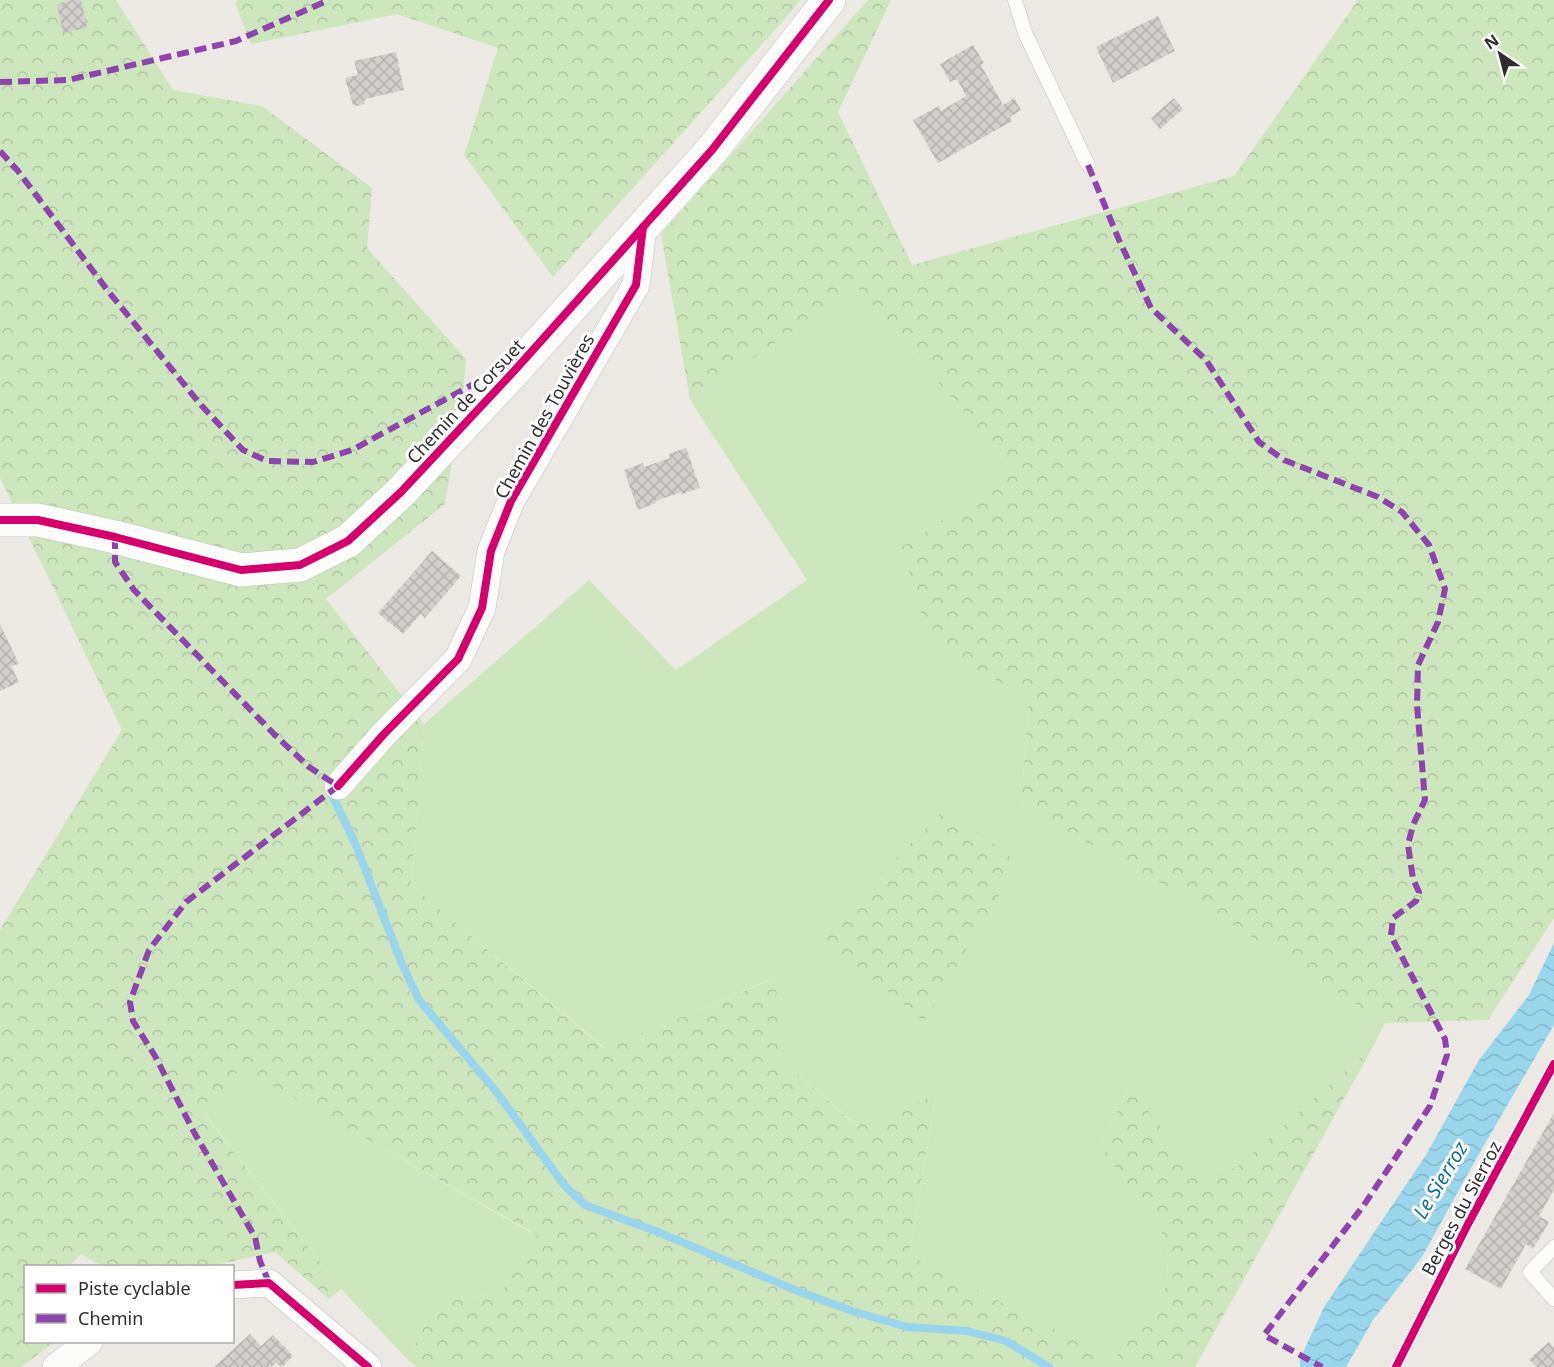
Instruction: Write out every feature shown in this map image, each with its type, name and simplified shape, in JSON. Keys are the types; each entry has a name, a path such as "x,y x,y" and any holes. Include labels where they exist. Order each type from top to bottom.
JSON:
{"street":[{"name":"Chemin de Corsuet","path":"0,520 38,520 115,537 241,570 300,566 348,541 401,492 531,353 712,150 829,0"},
{"name":"Chemin des Touvières","path":"338,786 384,734 458,659 482,608 491,551 512,501 636,285 643,227"},
{"path":"234,1285 269,1283 368,1367"},
{"path":"56,1367 86,1343"}],"lane":[{"path":"1015,0 1025,33 1088,165"},
{"path":"1554,1247 1530,1272 1554,1299"}],"green space":[{"path":"0,0 116,0 173,90 262,106 372,188 367,248 466,359 463,397 445,504 326,599 424,724 411,885 605,1049 776,978 779,1058 857,1126 936,1095 909,1255 1114,1360 1168,1284 1167,1240 1100,1146 1130,1086 1194,1172 1236,1168 1374,1045 1195,1367 416,1367 408,1360 435,1304 502,1292 537,1235 240,1068 205,1115 341,1289 329,1299 275,1252 215,1265 100,1265 81,1254 70,1265 24,1265 24,1343 54,1343 21,1367 0,1367 0,930 122,730 0,478"},
{"path":"238,0 800,0 553,277 464,155 498,48 397,14 251,44 235,3"},
{"path":"868,0 891,0 838,112 912,265 1234,176 1358,0 1554,0 1554,918 1488,1020 1385,1023 1222,918 1021,806 1029,700 929,641 902,547 1015,472 858,288 690,400 661,234"},
{"path":"858,288 1015,472 929,641 1029,700 1021,806 1222,918 1385,1023 1374,1045 1237,1168 1194,1172 1130,1086 1100,1146 1167,1240 1168,1284 1114,1360 909,1255 936,1096 858,1126 779,1058 775,978 606,1049 411,885 424,724 589,580 676,670 807,580 690,400"},
{"path":"946,808 1018,862 924,1022 820,935"},
{"path":"240,1067 537,1236 502,1292 435,1304 408,1360 341,1289 205,1114"}],"water":[{"name":"Le Sierroz","path":"1554,943 1554,1025 1422,1257 1373,1320 1346,1367 1300,1367 1300,1359 1324,1307 1426,1155 1479,1060 1529,995"}],"building":[{"path":"81,0 87,28 63,33 57,4"},
{"path":"1158,16 1175,51 1113,83 1096,47"},
{"path":"973,45 1003,105 1014,98 1021,110 1010,117 1012,121 938,163 913,120 939,106 941,111 966,96 957,79 950,82 940,64"},
{"path":"396,52 404,90 365,99 364,104 353,105 345,78 358,75 354,61"},
{"path":"1174,98 1183,109 1160,129 1151,118"},
{"path":"686,448 700,488 655,501 656,503 638,510 624,470 643,463 644,467 670,458 669,454"},
{"path":"432,551 461,576 425,618 421,614 403,634 378,613"},
{"path":"0,624 19,664 11,666 19,682 0,691"},
{"path":"1554,1113 1554,1190 1539,1216 1549,1222 1533,1249 1526,1244 1501,1289 1465,1269"},
{"path":"250,1334 261,1346 273,1335 293,1356 282,1367 276,1363 271,1367 214,1367"},
{"path":"1549,1342 1554,1348 1554,1367 1536,1367 1529,1359"}],"waterway":[{"path":"333,797 355,843 402,964 419,1000 495,1090 564,1185 585,1205 658,1232 795,1290 852,1311 907,1327 967,1331 1006,1341 1049,1367"}],"marked path":[{"path":"0,82 68,80 236,41 329,0"},
{"path":"0,151 18,171 108,291 201,405 243,450 267,461 313,462 352,450 518,360"},
{"path":"1088,165 1119,240 1151,308 1206,360 1259,442 1284,460 1378,497 1402,512 1429,545 1445,589 1438,622 1418,665 1417,705 1425,800 1413,825 1408,845 1413,879 1419,892 1416,901 1393,918 1391,936 1445,1039 1447,1055 1430,1106 1364,1205 1264,1335 1322,1367"},
{"path":"115,537 115,562 134,590 274,734 309,767 338,786 186,902 149,950 130,1002 133,1021 155,1056 195,1134 255,1237 260,1261 269,1283"}],"cycle path":[{"path":"0,520 38,520 115,537 241,570 300,565 348,541 401,492 515,370 712,150 829,0"},
{"path":"338,786 384,734 458,659 482,608 491,551 511,501 636,285 643,227"},
{"name":"Berges du Sierroz","path":"1396,1367 1468,1224 1554,1064"},
{"path":"234,1285 269,1283 368,1367"}]}
